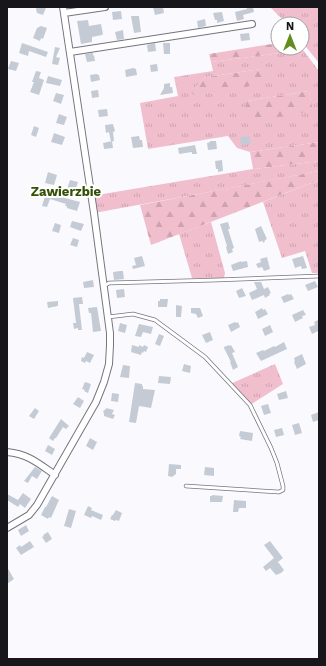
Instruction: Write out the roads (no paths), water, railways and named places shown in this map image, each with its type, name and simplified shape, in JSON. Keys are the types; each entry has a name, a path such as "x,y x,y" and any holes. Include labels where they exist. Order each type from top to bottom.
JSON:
{"street":[{"path":"7,528 29,515 56,475 96,402 104,382 110,358 108,317 104,286 63,10 104,7"},
{"path":"70,52 252,24"},
{"path":"7,452 29,457 56,475"}],"lane":[{"path":"104,286 109,283 319,276"},
{"path":"108,317 133,314 155,320 205,356 250,405 277,462 283,490 279,492 186,486"}],"district":[{"name":"Zawierzbie","path":"66,191"}]}
